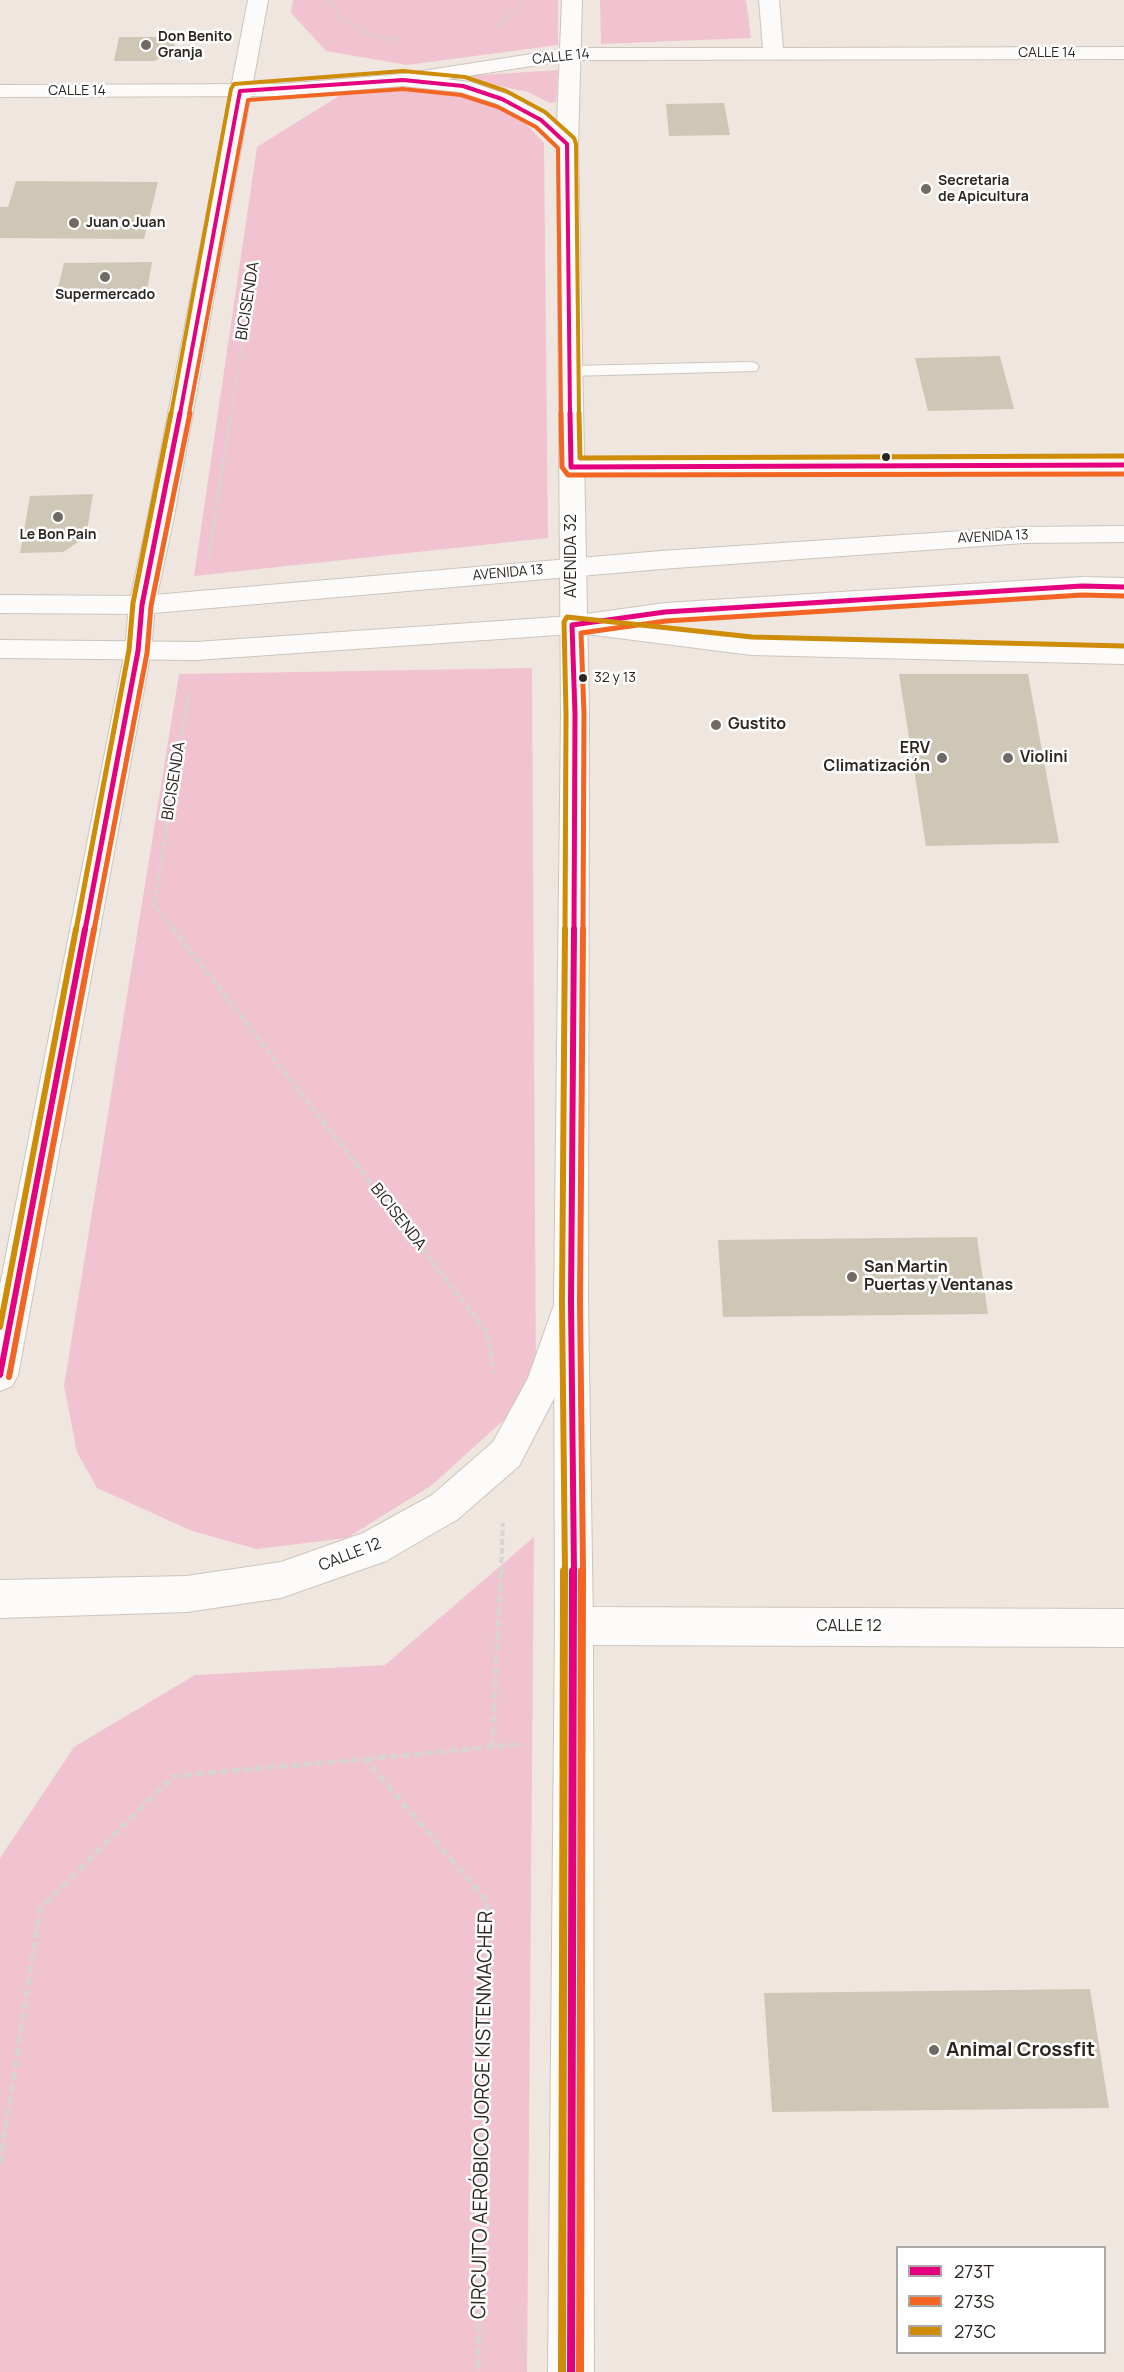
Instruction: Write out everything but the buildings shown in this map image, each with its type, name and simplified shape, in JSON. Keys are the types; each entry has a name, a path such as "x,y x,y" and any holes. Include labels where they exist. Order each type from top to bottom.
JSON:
{"main road":[{"path":"0,1376 138,651 142,605 160,522 258,0"},
{"name":"AVENIDA 32","path":"571,2372 574,1626 571,1300 575,714 567,144 572,0"},
{"path":"769,0 773,52"},
{"name":"CALLE 14","path":"0,91 281,90 404,80 570,54 1124,53"},
{"path":"404,80 463,86 502,99 541,120 567,144"},
{"path":"571,467 1124,465"},
{"name":"AVENIDA 13","path":"0,604 142,605 573,567 1024,535 1124,534"},
{"path":"0,650 196,651 572,625 665,612 1082,586 1124,587"},
{"path":"572,625 751,646 1124,655"},
{"name":"CALLE 12","path":"0,1599 187,1593 281,1580 373,1548 445,1507 506,1454 544,1383 571,1300"},
{"name":"CALLE 12","path":"574,1626 1124,1628"}],"lane":[{"path":"569,371 750,367"}],"path":[{"path":"330,0 342,19 369,34 406,42"},
{"path":"494,27 509,18 522,0"},
{"name":"BICISENDA","path":"201,600 246,311"},
{"name":"BICISENDA","path":"196,651 154,903 487,1332 494,1376"},
{"path":"492,1747 506,1454"},
{"path":"0,2163 40,1909 173,1776 572,1740"},
{"name":"CIRCUITO AERÓBICO JORGE KISTENMACHER","path":"365,1759 488,1902 478,2372"}],"shaded area":[{"path":"293,0 558,0 558,45 407,65 326,51 291,13"},
{"path":"600,0 746,0 751,38 601,44"},
{"path":"558,70 556,102 550,103 528,92 466,79 465,76"},
{"path":"441,88 510,107 544,143 548,538 194,576 257,147 342,94"},
{"path":"532,668 536,1391 432,1485 347,1538 257,1549 192,1531 97,1488 77,1452 64,1386 179,674"},
{"path":"534,1537 527,2372 0,2372 0,1858 74,1747 195,1675 385,1665"}],"transit line":[{"name":"273C","path":"0,1327 129,650 133,603 151,520 231,89 234,84 403,71 465,77 506,91 545,112 574,138 576,144 580,458 1124,456"},
{"name":"273T","path":"0,1375 138,651 142,605 160,522 240,91 403,80 463,86 502,99 541,120 567,144 571,467 1124,465"},
{"name":"273S","path":"9,1377 147,653 151,606 169,524 248,100 403,89 461,95 498,107 536,127 558,148 562,467 568,475 1124,474"},
{"name":"273T","path":"571,2372 574,1626 571,1301 575,714 572,625 665,612 1082,586 1124,587"},
{"name":"273S","path":"580,2372 583,1626 580,1301 584,714 581,633 666,621 1082,595 1124,596"},
{"name":"273C","path":"562,2372 565,1626 562,1301 566,714 564,622 567,617 573,616 752,637 1124,646"}],"place":[{"name":"Don Benito Granja","path":"146,45"},
{"name":"Secretaria de Apicultura","path":"926,189"},
{"name":"Juan o Juan","path":"74,223"},
{"name":"Supermercado","path":"105,277"},
{"name":"Le Bon Pain","path":"58,517"},
{"name":"32 y 13","path":"583,678"},
{"name":"Gustito","path":"716,725"},
{"name":"ERV Climatización","path":"942,758"},
{"name":"Violini","path":"1008,758"},
{"name":"San Martin Puertas y Ventanas","path":"852,1277"},
{"name":"Animal Crossfit","path":"934,2050"}]}
